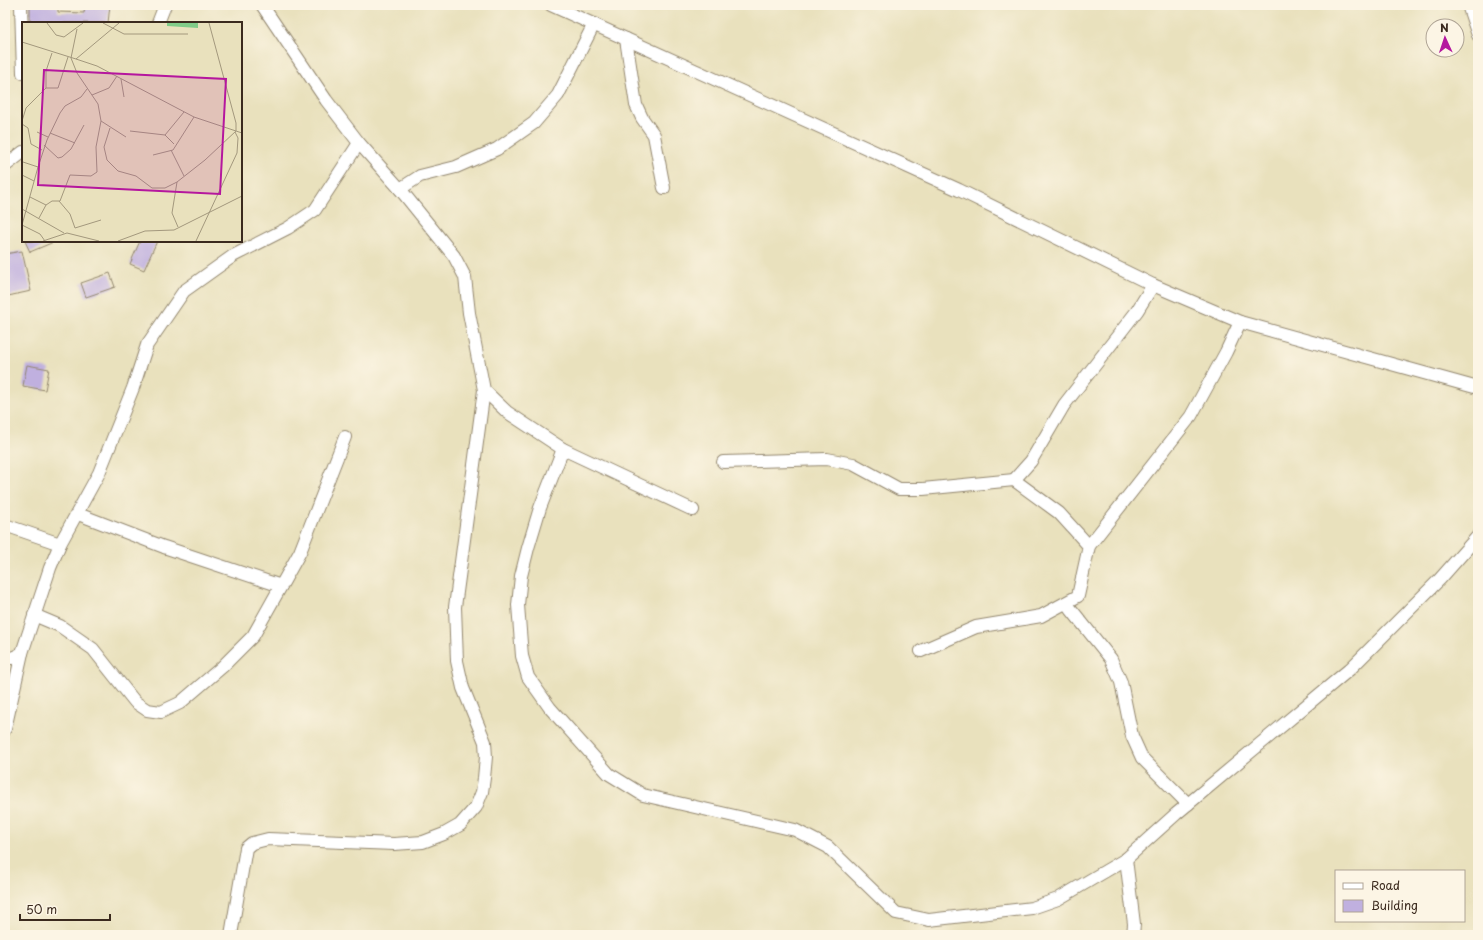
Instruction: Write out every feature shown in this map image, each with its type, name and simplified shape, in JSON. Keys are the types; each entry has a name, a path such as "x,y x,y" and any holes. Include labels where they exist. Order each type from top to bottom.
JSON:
{"street":[{"path":"21,5 20,42 22,63"},
{"path":"158,22 165,5"},
{"path":"231,935 246,848 252,843 268,839 394,844 423,842 444,834 460,825 476,808 482,792 486,757 485,742 463,688 457,662 455,607 484,390 469,313 465,277 454,256 400,189 359,143 326,100 262,5"},
{"path":"551,5 959,190 1153,285 1240,322 1478,388"},
{"path":"1468,5 1478,35"},
{"path":"400,189 420,176 456,167 497,149 534,122 558,95 594,24"},
{"path":"626,39 636,105 642,118 654,135 664,188"},
{"path":"5,729 22,652 50,568 60,544 78,514 99,473 133,388 147,345 184,291 233,256 288,228 315,210 359,143"},
{"path":"5,166 22,153"},
{"path":"1014,480 1031,461 1064,405 1137,311 1153,285"},
{"path":"921,651 976,627 1041,616 1078,596 1089,546 1191,416 1226,352 1240,322"},
{"path":"484,390 507,412 562,449 693,510"},
{"path":"34,615 60,626 93,649 134,702 147,710 161,712 180,703 222,667 253,636 300,552 345,437"},
{"path":"562,449 540,508 521,576 518,605 522,656 528,677 550,708 609,774 643,795 795,830 828,847 896,913 929,920 1032,908 1058,899 1126,859 1188,804 1350,669 1440,579 1478,536"},
{"path":"723,462 827,459 853,464 899,489 923,489 1014,480 1059,513 1089,546"},
{"path":"78,514 164,547 281,586"},
{"path":"5,525 60,544"},
{"path":"1066,603 1111,659 1121,682 1132,736 1142,758 1188,804"},
{"path":"5,657 12,658 22,652"},
{"path":"1126,859 1134,924 1133,935"}],"building":[{"path":"30,5 58,6 58,12 84,13 85,5 110,5 108,22 30,22"},
{"path":"25,242 54,242 30,252"},
{"path":"140,242 157,242 144,270 130,264"},
{"path":"22,251 31,291 8,296 5,284 5,254"},
{"path":"110,273 115,287 86,297 81,283"},
{"path":"27,365 49,369 45,390 23,386"}]}
